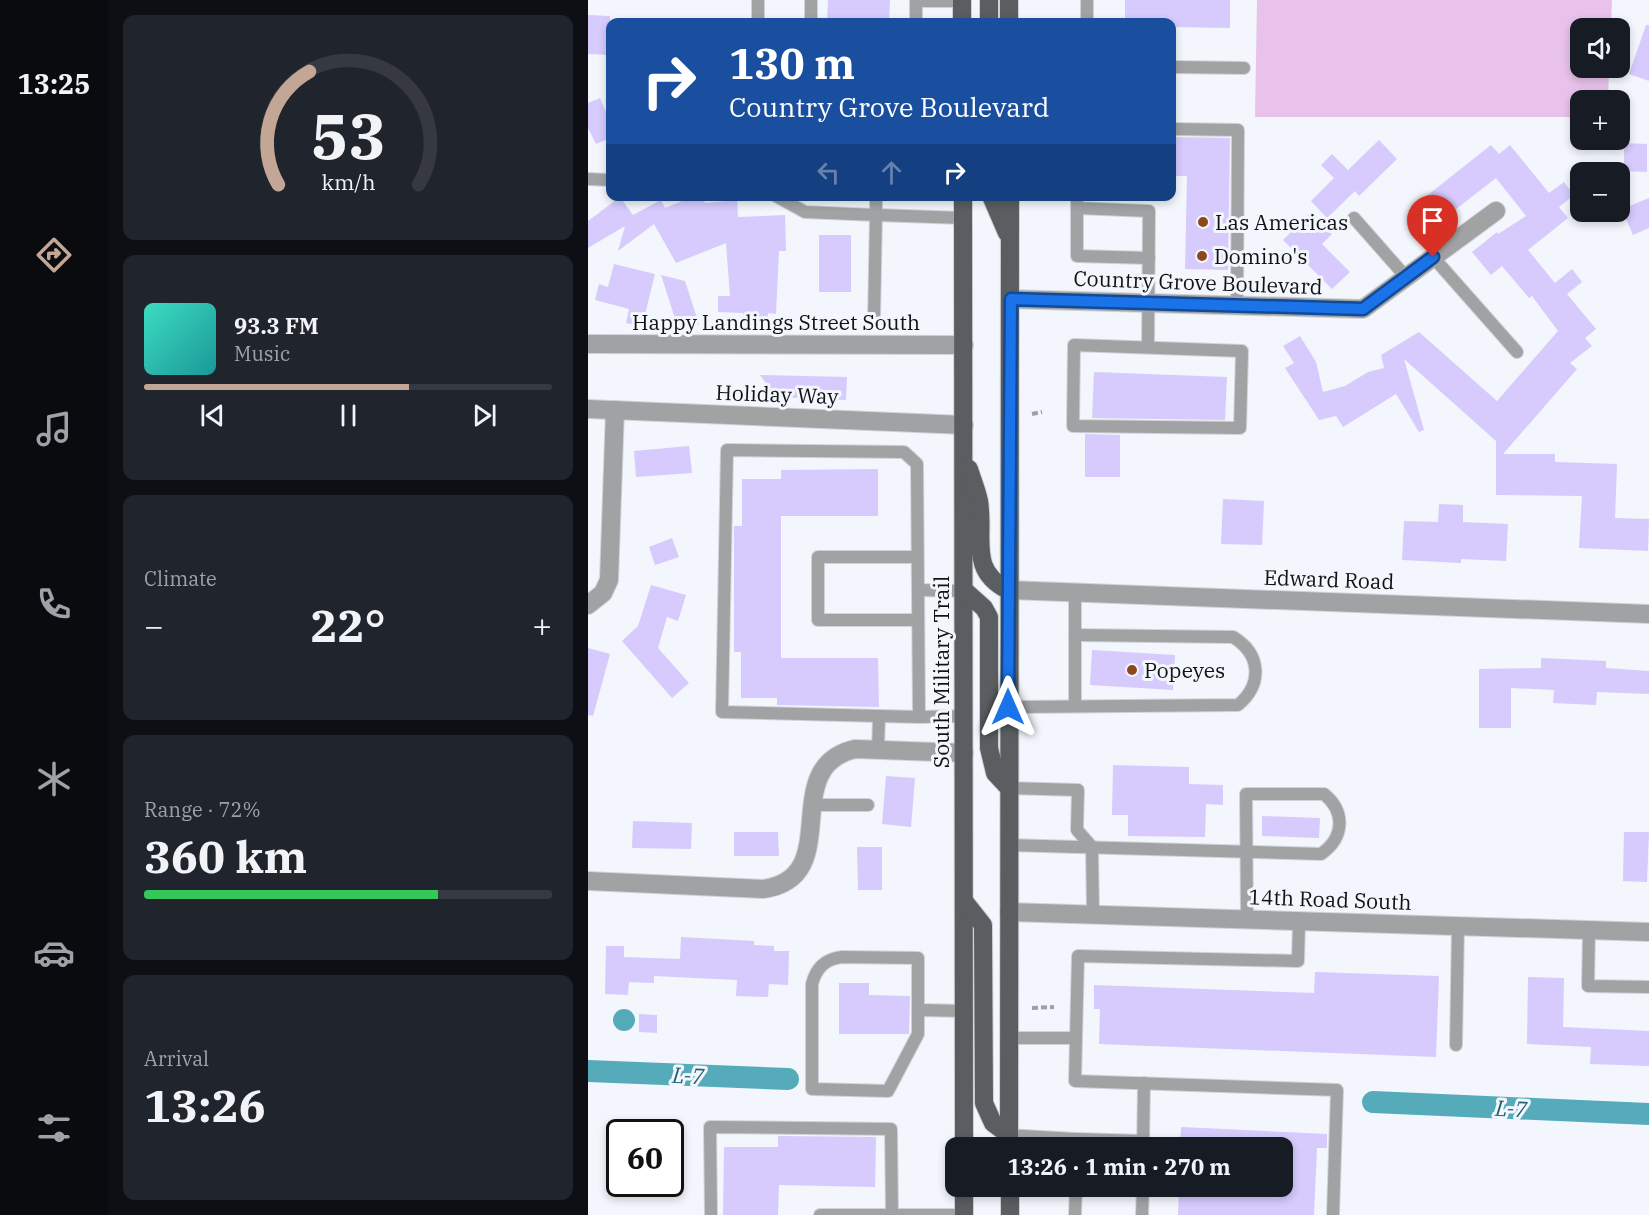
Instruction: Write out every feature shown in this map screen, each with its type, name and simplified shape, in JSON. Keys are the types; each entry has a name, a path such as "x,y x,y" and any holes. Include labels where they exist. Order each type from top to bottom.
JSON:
{"main road":[{"path":"989,0 990,18"},
{"path":"1009,0 1009,18"},
{"path":"962,1 962,18"},
{"name":"South Military Trail","path":"963,201 964,1137"},
{"path":"993,201 1010,240"},
{"path":"1010,201 1008,590 1010,1137"},
{"path":"963,447 979,501 981,563 992,582 1008,590"},
{"path":"964,591 984,608 989,617 989,748 995,773 1009,788"},
{"path":"964,901 983,925 984,1104 993,1123 1006,1137"},
{"path":"964,1197 964,1215"},
{"path":"1010,1197 1010,1215"}],"street":[{"name":"Country Grove Boulevard","path":"1011,299 1363,309 1496,211"},
{"name":"Happy Landings Street South","path":"588,344 964,345"},
{"name":"Holiday Way","path":"588,409 964,425"},
{"path":"588,605 603,593 609,580 615,410"},
{"name":"Edward Road","path":"1008,590 1649,614"},
{"path":"588,881 764,889 778,887 791,880 801,870 807,857 813,805 820,772 828,761 848,751 964,753"},
{"name":"14th Road South","path":"1009,912 1649,932"}],"lane":[{"path":"758,0 758,18"},
{"path":"811,0 811,18"},
{"path":"1087,0 1087,18"},
{"path":"916,18 916,1 962,1"},
{"path":"1176,68 1244,68"},
{"path":"1176,129 1238,130 1237,306"},
{"path":"588,179 606,180"},
{"path":"785,201 805,213 963,218"},
{"path":"874,319 876,201"},
{"path":"1148,346 1149,303 1149,258 1149,211 1077,202 1077,256 1149,258"},
{"path":"1354,218 1406,277"},
{"path":"1433,257 1517,352"},
{"path":"1074,345 1148,346 1242,351 1240,428 1073,426 1074,345"},
{"path":"919,717 917,464 904,452 727,450 722,712 919,717 963,716"},
{"path":"917,557 818,557 818,620 918,620"},
{"path":"918,590 964,591"},
{"path":"1075,592 1075,706"},
{"path":"1008,707 1238,705 1254,687 1257,675 1251,652 1233,637 1075,635"},
{"path":"878,750 879,716"},
{"path":"1009,788 1078,790 1077,830 1092,847 1093,914"},
{"path":"1009,845 1092,847 1247,852 1321,854 1329,848 1340,830 1337,809 1323,794 1246,794 1247,852 1247,919"},
{"path":"813,805 868,805"},
{"path":"1299,921 1298,961 1078,956 1075,1081 1337,1090 1333,1215"},
{"path":"1456,1045 1458,926"},
{"path":"1589,930 1588,986 1649,987"},
{"path":"842,957 918,958 919,1010 918,1034 888,1091 812,1089 813,984 819,968 825,962 842,957"},
{"path":"919,1010 964,1011"},
{"path":"1009,1038 1076,1038"},
{"path":"1143,1137 1144,1083"},
{"path":"711,1215 710,1127 891,1129 892,1214"},
{"path":"1075,1215 1076,1197"},
{"path":"1142,1215 1143,1197"},
{"path":"820,1215 964,1215"}],"path":[{"path":"1032,414 1042,412"},
{"path":"1032,1008 1054,1008"}],"shaded area":[{"path":"1257,0 1612,0 1611,18 1570,18 1570,78 1609,78 1608,90 1570,90 1570,117 1255,117"}],"water":[{"path":"624,1009 632,1012 635,1020 632,1028 624,1031 616,1028 613,1020 616,1012"}],"building":[{"path":"828,0 890,0 889,18 827,18"},
{"path":"1125,0 1230,0 1230,28 1176,27 1176,18 1125,18"},
{"path":"588,15 610,16 606,18 606,55 588,54"},
{"path":"1646,25 1649,25 1649,81 1630,74"},
{"path":"600,98 606,112 606,140 596,144 588,128 588,103"},
{"path":"1176,137 1230,138 1228,270 1185,269 1187,176 1176,176"},
{"path":"1379,140 1397,159 1359,196 1355,191 1327,218 1311,201 1334,178 1321,165 1332,154 1348,170"},
{"path":"1630,143 1647,144 1647,172 1630,171 1630,162 1624,162 1624,150 1630,150"},
{"path":"1491,145 1499,154 1510,145 1549,193 1564,182 1570,190 1570,198 1559,207 1568,218 1528,250 1555,283 1572,269 1582,282 1567,294 1596,329 1585,338 1592,346 1570,363 1577,369 1503,454 1555,454 1555,462 1617,464 1615,518 1649,519 1648,551 1579,548 1582,496 1496,495 1496,441 1404,359 1424,430 1419,432 1396,394 1343,427 1336,416 1319,420 1285,368 1294,363 1283,346 1300,336 1316,362 1323,392 1345,386 1368,372 1384,368 1381,355 1419,332 1497,401 1558,331 1532,296 1529,298 1502,266 1491,275 1472,252 1497,232 1498,234 1526,216 1496,178 1442,220 1424,198"},
{"path":"1649,198 1649,228 1633,235 1628,222 1630,222 1630,206"},
{"path":"615,201 623,201 633,215 659,201 662,201 665,208 682,201 704,201 705,203 737,201 738,217 785,215 786,251 779,251 776,314 768,313 768,322 743,322 743,313 718,312 718,296 730,296 726,243 676,263 654,224 618,251 625,226 588,248 588,221"},
{"path":"1311,212 1332,234 1322,244 1350,272 1332,289 1283,240"},
{"path":"819,235 851,235 851,292 819,292"},
{"path":"614,264 655,274 642,327 626,323 629,309 595,300 599,284 608,287"},
{"path":"661,275 685,281 699,324 679,331"},
{"path":"1094,372 1227,377 1225,420 1092,418"},
{"path":"760,375 847,377 846,400 776,397"},
{"path":"1085,434 1120,435 1120,477 1085,477"},
{"path":"689,446 692,473 636,477 634,451"},
{"path":"878,469 878,516 781,516 781,658 878,658 879,707 777,705 777,698 741,698 741,652 734,652 734,526 742,526 742,479 781,479 781,470"},
{"path":"1223,499 1264,501 1262,545 1221,544"},
{"path":"1439,504 1463,505 1463,522 1508,524 1506,561 1461,559 1461,563 1402,560 1404,521 1438,522"},
{"path":"672,538 679,557 655,565 649,547"},
{"path":"651,585 686,595 678,621 667,617 658,648 689,683 672,698 622,641 638,626"},
{"path":"588,648 610,654 593,716 588,715"},
{"name":"Popeyes","path":"1092,650 1175,655 1173,690 1090,685"},
{"path":"1541,658 1606,661 1606,668 1649,671 1649,694 1597,692 1596,705 1553,703 1554,690 1511,688 1511,728 1479,728 1479,669 1541,668"},
{"path":"1113,765 1189,767 1189,784 1223,785 1223,805 1206,804 1205,837 1128,836 1128,815 1112,815"},
{"path":"886,776 915,778 911,827 882,824"},
{"path":"1262,816 1320,818 1319,838 1262,836"},
{"path":"633,821 692,823 691,849 632,848"},
{"path":"734,832 778,832 779,856 734,856"},
{"path":"1624,832 1649,832 1647,882 1623,881"},
{"path":"857,847 882,847 882,890 858,890"},
{"path":"681,937 754,941 754,945 774,946 774,951 789,951 788,985 769,984 768,997 736,996 737,980 654,976 654,983 629,982 628,995 605,994 606,946 624,946 624,957 680,959"},
{"path":"1315,972 1439,976 1436,1057 1099,1044 1100,1009 1094,1009 1094,985 1314,993"},
{"path":"1528,977 1564,978 1563,1027 1649,1031 1649,1066 1590,1064 1591,1047 1527,1044"},
{"path":"839,983 869,983 869,995 910,996 909,1034 839,1034"},
{"path":"639,1014 657,1015 657,1033 639,1032"},
{"path":"1181,1127 1327,1134 1327,1148 1317,1148 1314,1215 1178,1215 1179,1197 1293,1197 1293,1137 1181,1137"},
{"path":"778,1136 876,1137 875,1187 779,1185 778,1215 723,1215 724,1147 778,1147"}],"waterway":[{"name":"L-7","path":"588,1071 788,1079"},
{"name":"L-7","path":"1373,1102 1649,1114"}],"place":[{"name":"Las Americas","path":"1203,222"},
{"name":"Domino's","path":"1202,256"},
{"name":"Popeyes","path":"1132,670"}],"route":[{"path":"1008,707 1011,299 1363,309 1433,257"}]}
